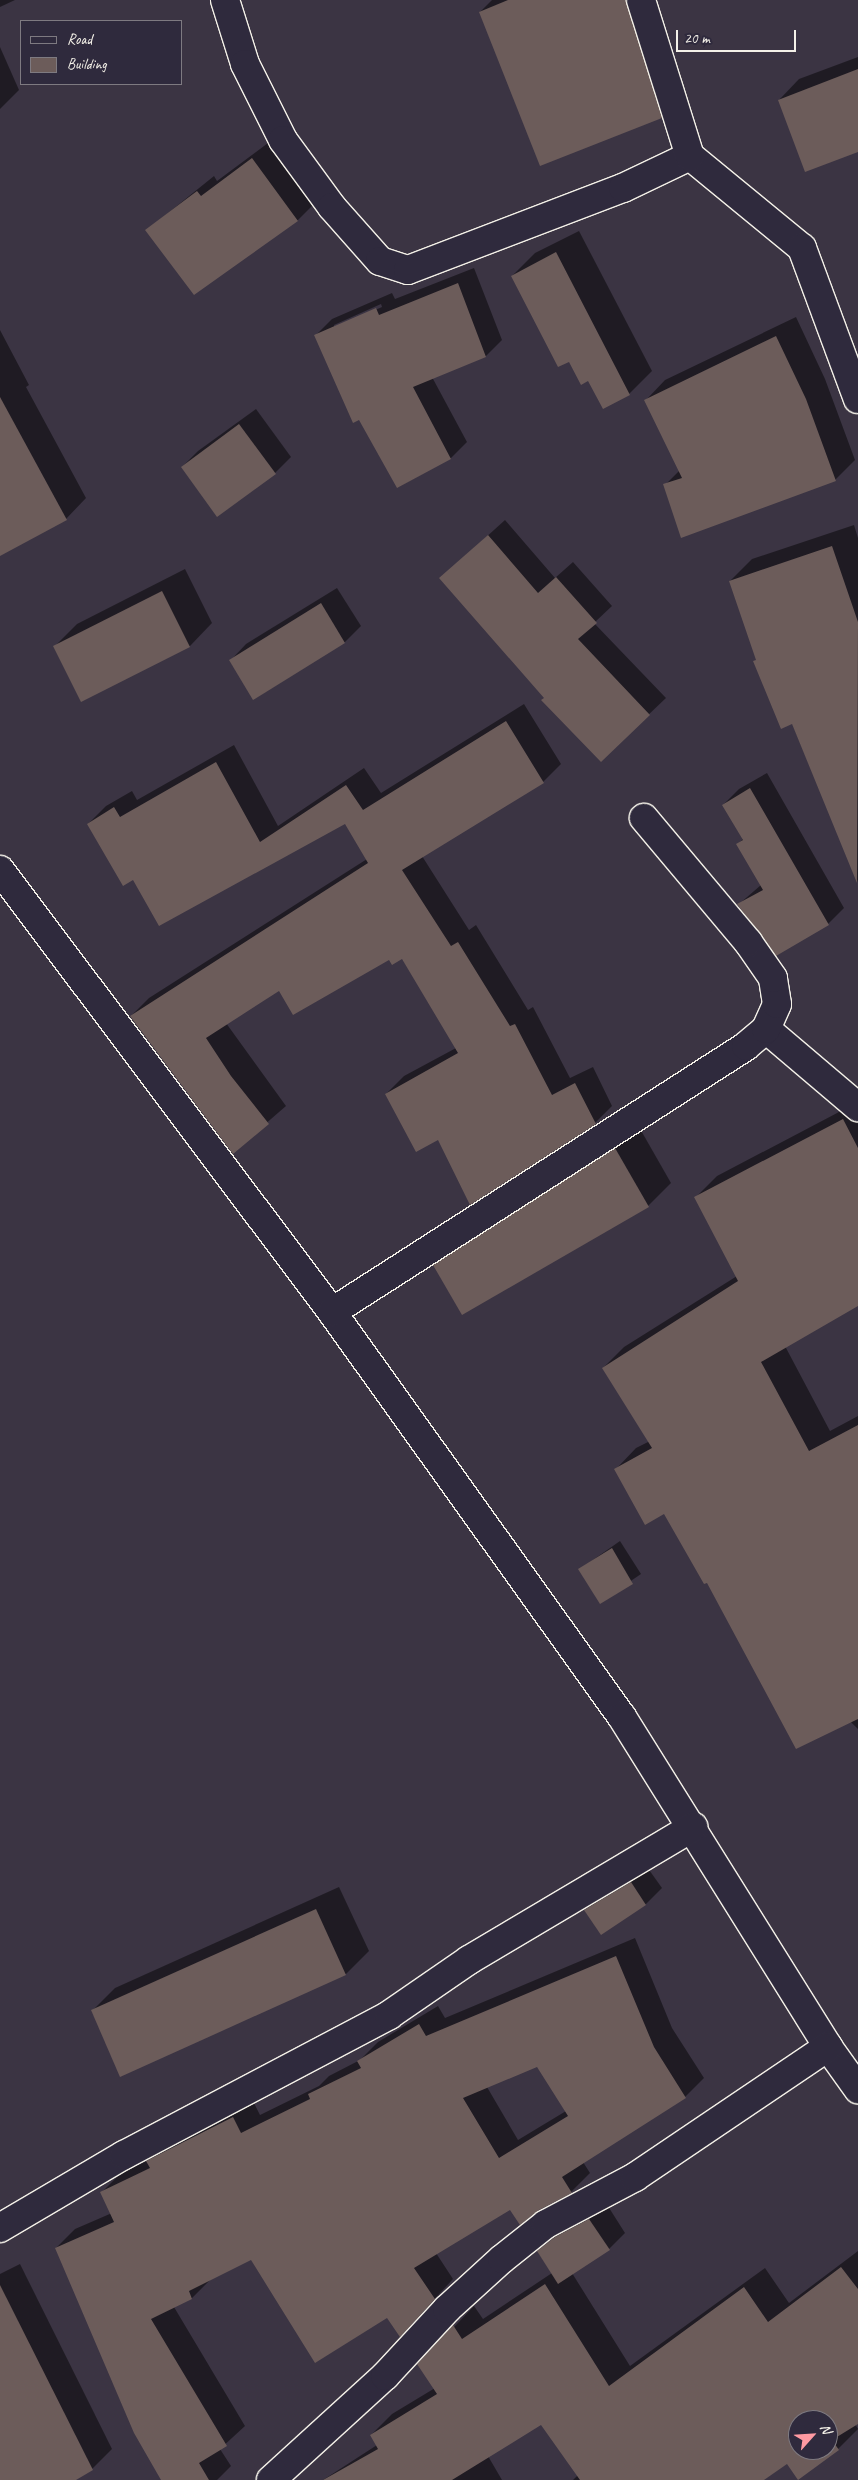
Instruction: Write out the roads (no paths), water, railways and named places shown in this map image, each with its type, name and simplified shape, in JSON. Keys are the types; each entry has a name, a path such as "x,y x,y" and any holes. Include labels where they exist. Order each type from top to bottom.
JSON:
{"street":[{"path":"225,0 246,64 282,140 332,207 380,261 408,270 623,188 690,156"},
{"path":"641,0 690,156 802,248 858,399"},
{"path":"332,1312 746,1046 766,1029 777,1004 773,978 748,942 644,818"},
{"path":"0,870 332,1312 622,1717 693,1827 828,2047 858,2089"},
{"path":"766,1029 858,1107"},
{"path":"0,2228 124,2155 389,2015 469,1960 693,1827"},
{"path":"271,2480 372,2389 447,2309 509,2253 546,2224 635,2177 828,2047"}]}
